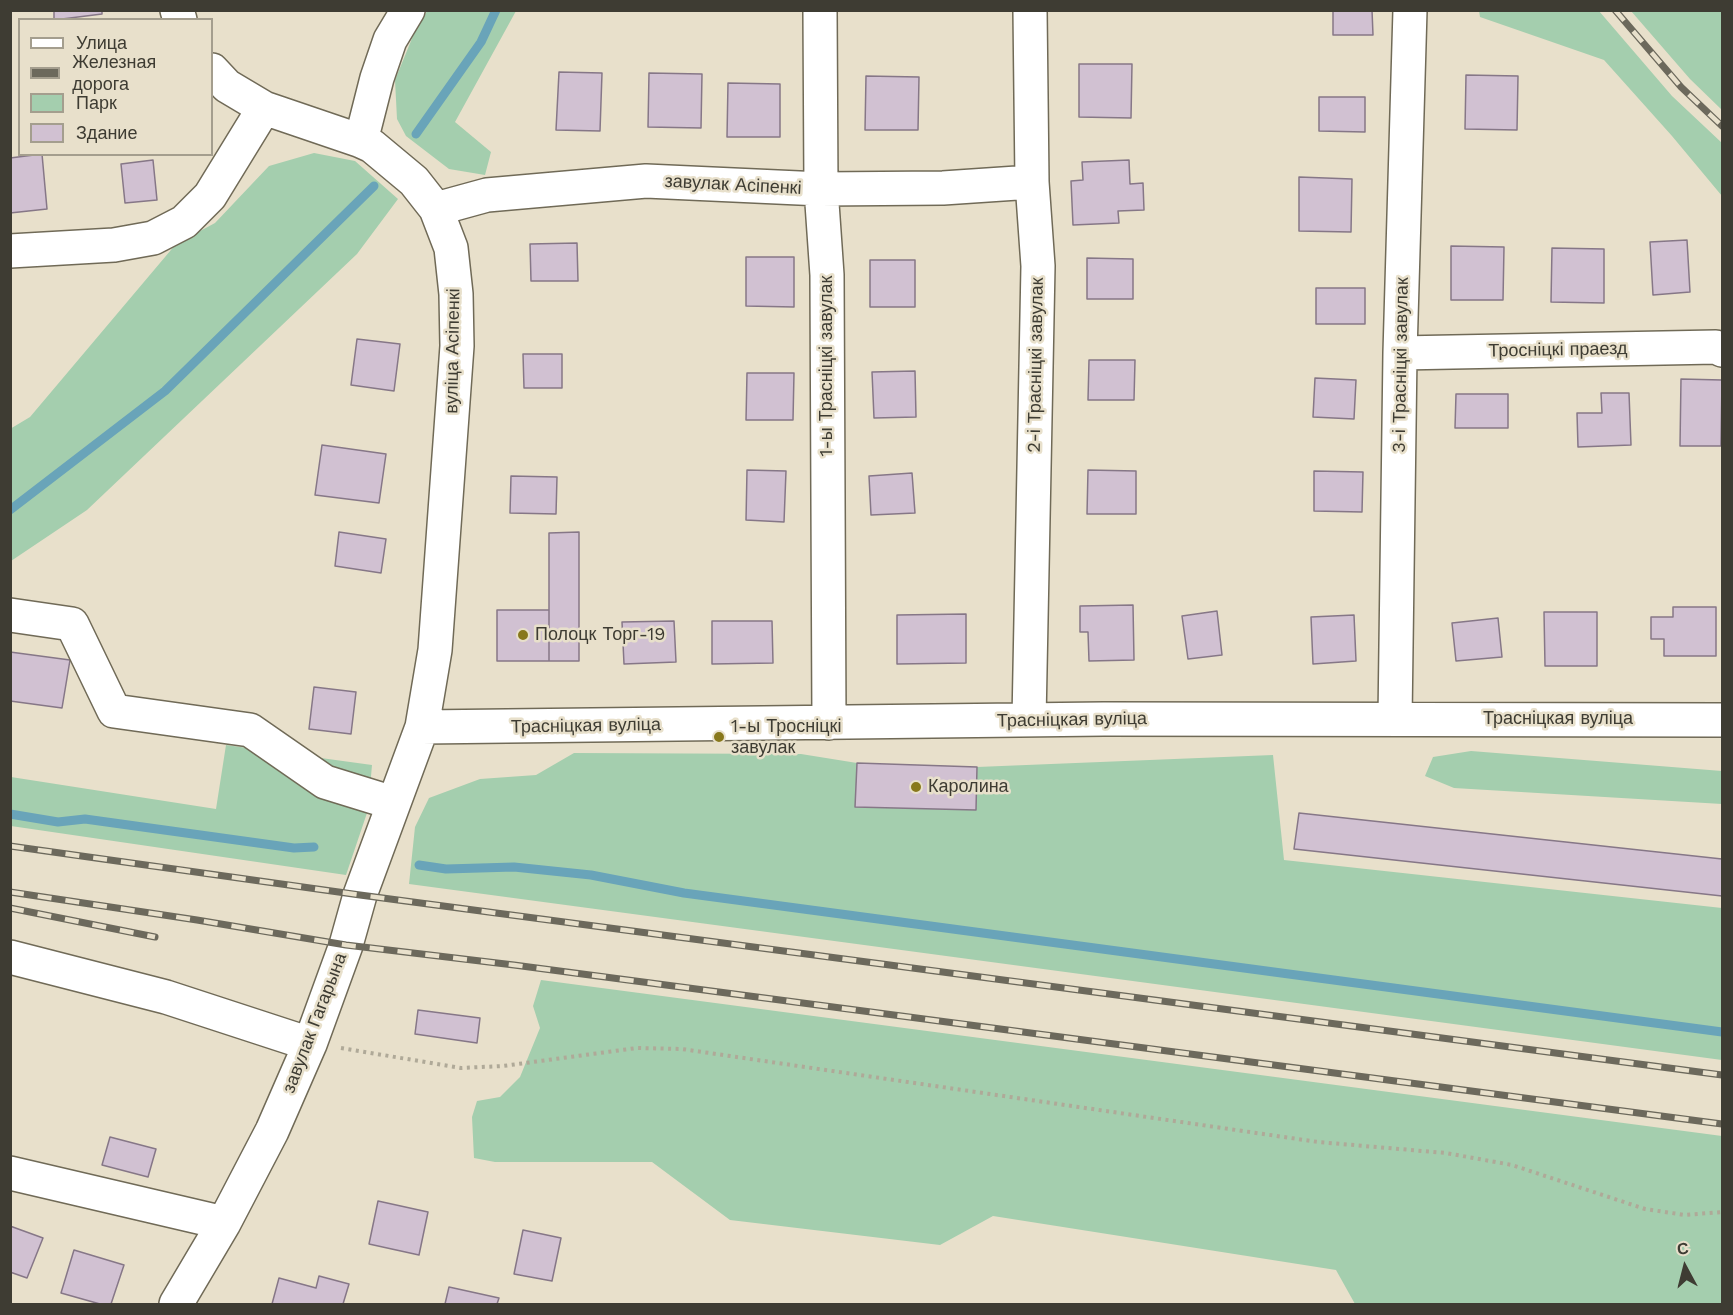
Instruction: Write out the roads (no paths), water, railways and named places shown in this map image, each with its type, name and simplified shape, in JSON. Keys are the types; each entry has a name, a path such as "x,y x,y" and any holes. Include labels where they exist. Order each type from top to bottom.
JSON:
{"street":[{"path":"361,141 376,78 390,40 408,10"},
{"name":"1-ы Трасніцкі завулак","path":"820,10 821,189 827,275 829,723"},
{"name":"2-і Трасніцкі завулак","path":"1029,720 1038,266 1032,182 1030,10"},
{"name":"3-і Трасніцкі завулак","path":"1395,719 1400,353 1410,10"},
{"name":"вуліца Асіпенкі","path":"213,71 226,86 264,108 372,146 414,181 436,209 451,248 456,294 457,346 435,650 422,727"},
{"path":"10,251 114,245 153,238 184,222 210,196 264,108"},
{"name":"завулак Асіпенкі","path":"436,209 487,195 646,181 821,189 943,188 1032,182"},
{"name":"Тросніцкі праезд","path":"1400,353 1719,349"},
{"path":"10,615 72,624 114,711 250,730 325,782 393,803"},
{"name":"Трасніцкая вуліца","path":"422,727 1029,720 1722,720"},
{"name":"завулак Гагарына","path":"176,1305 224,1223 272,1131 310,1044 346,945 360,894 422,727"},
{"path":"17,966 166,997 310,1044"},
{"path":"10,1173 224,1223"}],"waterway":[{"path":"416,134 481,42 496,10"},
{"path":"10,510 165,391 374,186"},
{"path":"10,814 58,822 85,819 294,848 314,847"},
{"path":"419,865 446,869 514,867 591,875 684,893 1722,1032"}],"railway":[{"path":"1615,10 1681,87 1722,126"},
{"path":"10,846 360,895 1722,1075"},
{"path":"10,892 346,945 514,965 1722,1124"},
{"path":"10,908 155,937"}],"place":[{"name":"Полоцк Торг-19","path":"523,635"},
{"name":"1-ы Тросніцкі завулак","path":"719,737"},
{"name":"Каролина","path":"916,787"}]}
